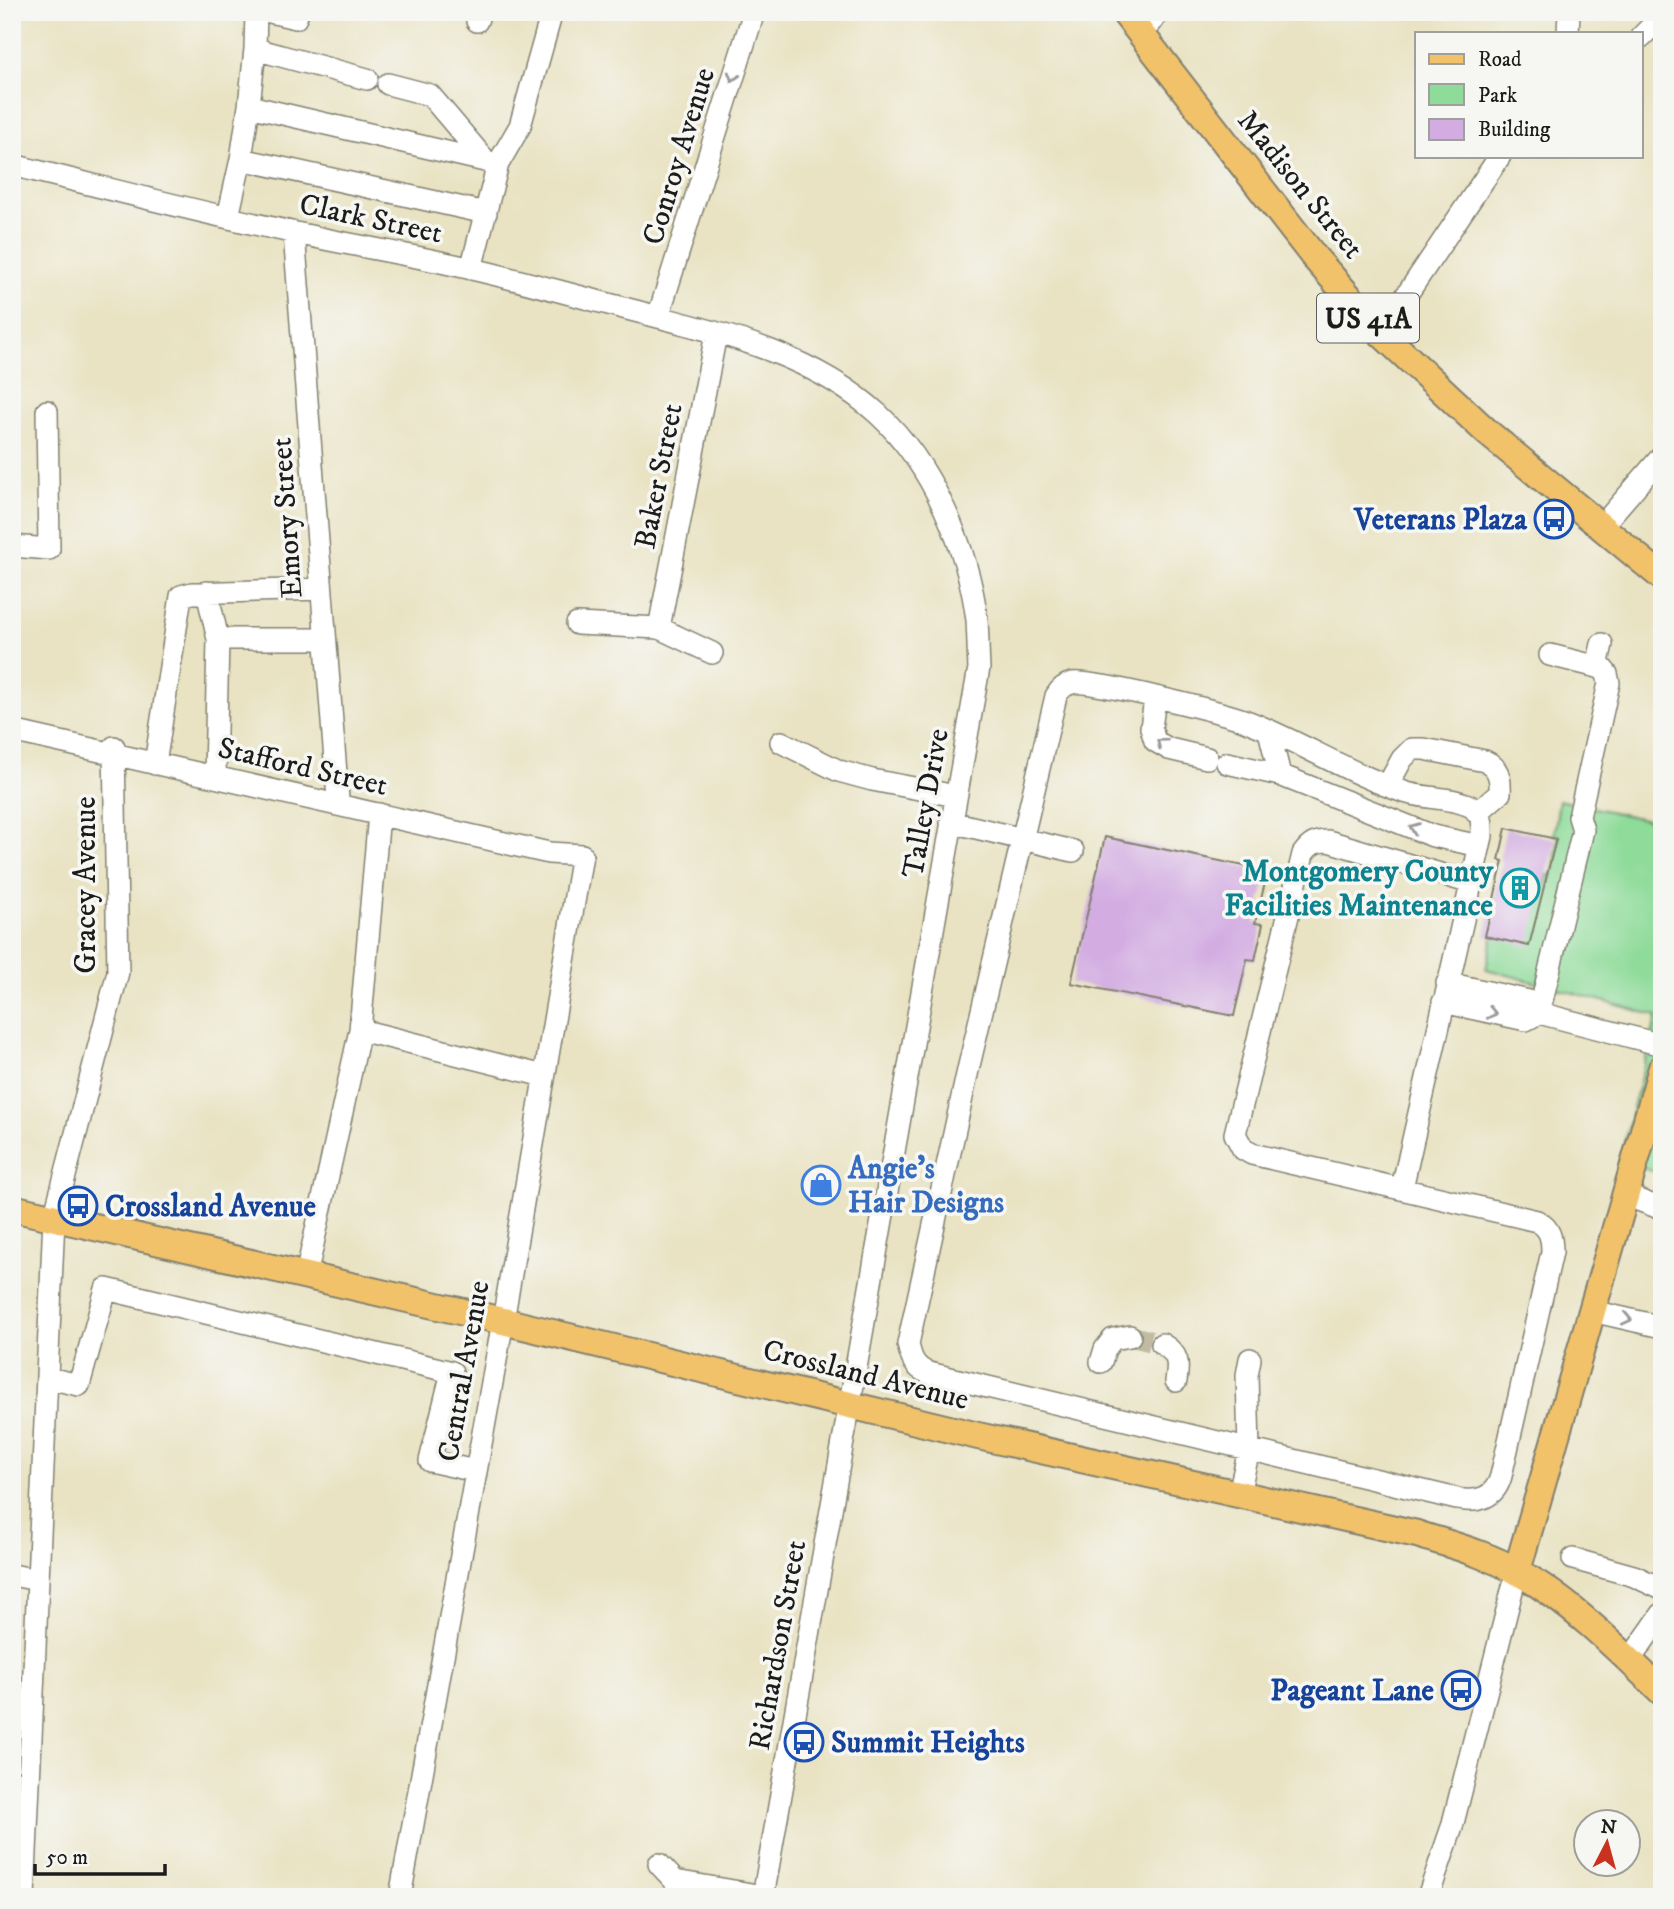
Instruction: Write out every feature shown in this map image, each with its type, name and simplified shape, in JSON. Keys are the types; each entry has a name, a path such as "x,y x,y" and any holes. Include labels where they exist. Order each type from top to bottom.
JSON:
{"main road":[{"name":"Madison Street","path":"1124,12 1315,258 1381,332 1488,433 1662,577"},
{"path":"1517,1571 1662,1068"},
{"name":"Crossland Avenue","path":"12,1208 503,1321 978,1436 1418,1534 1472,1551 1517,1571 1584,1620 1662,1692"}],"street":[{"path":"228,217 249,106 256,12"},
{"path":"270,12 296,18 298,12"},
{"path":"471,269 486,212 492,162 520,127 552,12"},
{"name":"Conroy Avenue","path":"658,317 754,12"},
{"path":"1142,36 1159,12"},
{"path":"1568,32 1569,12"},
{"path":"1642,36 1662,16"},
{"path":"255,50 430,95 492,162"},
{"path":"249,106 492,162"},
{"path":"1381,332 1499,158"},
{"path":"241,159 486,212"},
{"name":"Clark Street","path":"12,165 294,233 471,269 716,334"},
{"name":"Emory Street","path":"294,233 338,799"},
{"name":"Baker Street","path":"659,628 716,334"},
{"name":"Talley Drive","path":"716,334 786,357 827,377 877,414 899,436 935,490 957,540 976,619 979,668 848,1404"},
{"path":"12,546 49,549 47,411"},
{"path":"1600,528 1662,456"},
{"path":"155,764 181,596 207,592 321,589"},
{"path":"207,592 218,639 215,777"},
{"path":"577,624 659,628 712,653"},
{"path":"218,639 325,639"},
{"path":"1597,667 1602,644"},
{"path":"1539,1013 1583,830 1579,817 1609,682 1602,668 1550,655"},
{"path":"1402,1188 1482,836 1482,820 1475,809 1461,803 1421,797 1388,785 1249,722 1082,682 1070,683 1060,688 1056,696 910,1331 910,1355 919,1369 929,1373 1466,1501 1488,1496 1498,1485 1552,1252 1552,1240 1545,1225 1402,1188 1252,1154 1243,1149 1235,1134 1303,854 1308,846 1315,842 1328,841 1471,883"},
{"path":"1155,699 1151,728 1155,741 1169,749 1280,775 1433,836 1480,846"},
{"name":"Stafford Street","path":"12,731 114,751 155,764 549,853 582,855"},
{"path":"1269,731 1280,775"},
{"path":"780,742 839,771 956,796"},
{"path":"1388,785 1402,759 1412,749 1485,761 1498,772 1500,793 1477,813"},
{"name":"Gracey Avenue","path":"24,1897 54,1218 118,972 114,751"},
{"path":"306,1276 360,1030 379,814"},
{"path":"951,822 1073,850"},
{"name":"Central Avenue","path":"400,1897 503,1321 582,855"},
{"path":"1445,993 1529,1001 1539,1013 1662,1045"},
{"path":"360,1030 544,1076"},
{"path":"1626,1195 1662,1209"},
{"path":"48,1378 79,1385 106,1289 452,1372 430,1461 475,1471"},
{"path":"1592,1311 1662,1327"},
{"path":"1101,1362 1105,1349 1113,1339 1130,1336"},
{"path":"1162,1344 1175,1353 1179,1363 1175,1381"},
{"path":"1240,1493 1249,1450 1247,1375 1250,1359"},
{"name":"Richardson Street","path":"763,1896 848,1404"},
{"path":"1573,1559 1634,1576 1662,1589"},
{"path":"1428,1897 1452,1827 1517,1571"},
{"path":"12,1575 38,1580"},
{"path":"1629,1661 1662,1614"},
{"path":"659,1864 675,1881 763,1896"}],"green space":[{"path":"1559,800 1662,823 1662,1174 1619,1161 1657,1016 1486,969 1493,937 1541,901 1548,875 1552,876 1559,836 1554,835"}],"building":[{"name":"Montgomery County Facilities Maintenance","path":"1506,828 1556,839 1529,946 1485,936 1503,861 1499,860"},
{"path":"1105,837 1268,871 1255,923 1263,924 1255,960 1247,959 1234,1016 1071,983"}],"tunnel":[{"path":"1130,1336 1162,1344"}],"place":[{"name":"Veterans Plaza","path":"1554,519"},
{"name":"Montgomery County Facilities Maintenance","path":"1520,888"},
{"name":"Angie's Hair Designs","path":"821,1185"},
{"name":"Crossland Avenue","path":"78,1206"},
{"name":"Pageant Lane","path":"1461,1690"},
{"name":"Summit Heights","path":"804,1742"}]}
